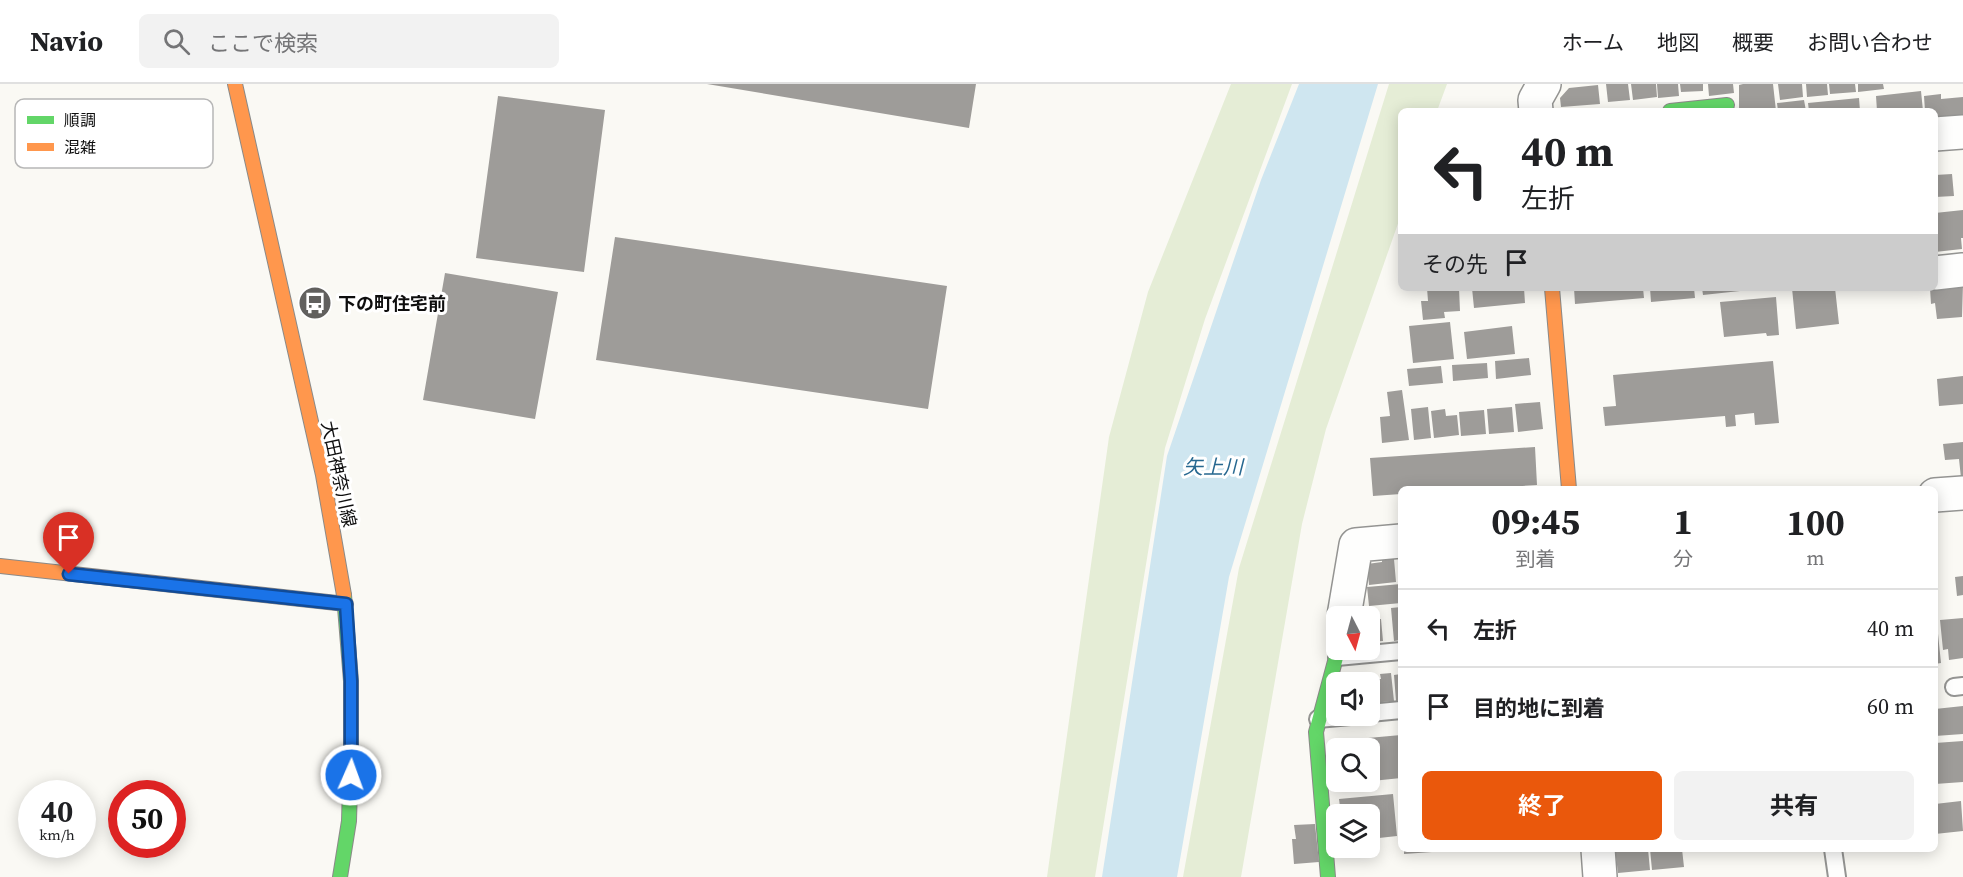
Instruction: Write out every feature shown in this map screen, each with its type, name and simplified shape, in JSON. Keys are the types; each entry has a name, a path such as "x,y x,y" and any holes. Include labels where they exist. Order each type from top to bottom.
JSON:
{"street":[{"name":"大田神奈川線","path":"235,84 323,475 346,604 351,681 351,752 349,821 340,877"},
{"path":"1536,108 1536,100 1544,84"},
{"path":"1698,108 1727,105"},
{"path":"1938,134 1963,132"},
{"path":"1938,273 1963,270"},
{"path":"1552,291 1569,486"},
{"path":"1938,495 1963,493"},
{"path":"1346,606 1356,545 1398,541"},
{"path":"0,566 346,604"},
{"path":"1328,877 1316,732 1336,660"},
{"path":"1598,852 1600,877"}],"lane":[{"path":"1380,652 1398,651"},
{"path":"1380,713 1398,710"},
{"path":"1318,719 1326,718"},
{"path":"1833,852 1837,877"}],"green space":[{"path":"1231,84 1292,84 1205,319 1165,448 1095,877 1047,877 1109,437 1148,292"},
{"path":"1389,84 1447,84 1438,108 1398,108 1398,224 1326,429 1302,524 1241,877 1183,877 1239,568"}],"water":[{"name":"矢上川","path":"1299,84 1378,84 1229,577 1177,877 1102,877 1167,456 1261,180"}],"building":[{"path":"707,84 976,84 969,128"},
{"path":"1606,84 1628,84 1630,100 1608,102"},
{"path":"1631,84 1656,84 1657,97 1633,100"},
{"path":"1657,84 1678,84 1679,96 1658,98"},
{"path":"1680,84 1703,84 1703,91 1681,92"},
{"path":"1708,84 1733,84 1734,93 1709,96"},
{"path":"1773,84 1776,108 1739,108 1739,85"},
{"path":"1778,84 1802,84 1803,97 1780,100"},
{"path":"1806,84 1827,84 1828,95 1807,97"},
{"path":"1829,84 1855,84 1856,92 1830,94"},
{"path":"1858,84 1883,84 1884,89 1858,92"},
{"path":"1598,85 1600,104 1561,107 1560,98 1569,88"},
{"path":"1921,91 1923,108 1877,108 1876,96"},
{"path":"1941,94 1941,99 1963,97 1963,122 1938,125 1938,108 1925,108 1924,96"},
{"path":"498,96 605,110 584,272 476,258"},
{"path":"1859,98 1860,108 1809,108 1808,103"},
{"path":"1804,100 1805,108 1778,108 1777,103"},
{"path":"1952,174 1954,196 1938,197 1938,175"},
{"path":"1963,210 1962,249 1938,252 1938,213"},
{"path":"615,237 947,286 928,409 596,360"},
{"path":"445,273 558,292 535,419 423,400"},
{"path":"1963,284 1962,317 1937,319 1935,303 1931,304 1930,291 1938,291 1938,287"},
{"path":"1427,291 1459,291 1460,311 1444,312 1445,318 1423,320 1421,301 1428,301"},
{"path":"1472,291 1524,291 1525,303 1474,308"},
{"path":"1574,291 1643,291 1644,298 1575,304"},
{"path":"1650,291 1694,291 1695,298 1651,302"},
{"path":"1702,291 1740,291 1703,295"},
{"path":"1792,291 1835,291 1839,324 1796,329"},
{"path":"1776,297 1779,335 1767,336 1766,333 1724,337 1720,302"},
{"path":"1450,322 1454,359 1413,363 1409,326"},
{"path":"1512,326 1515,354 1467,359 1464,332"},
{"path":"1529,358 1531,375 1496,379 1495,361"},
{"path":"1773,361 1779,423 1755,425 1754,413 1735,415 1736,426 1726,427 1725,416 1605,426 1603,407 1616,406 1613,375"},
{"path":"1487,363 1488,378 1453,381 1452,365"},
{"path":"1441,366 1443,383 1409,386 1407,369"},
{"path":"1963,376 1963,404 1939,406 1937,379"},
{"path":"1402,390 1409,440 1382,443 1380,417 1390,416 1387,392"},
{"path":"1540,402 1543,429 1518,432 1515,404"},
{"path":"1428,407 1431,438 1414,440 1411,409"},
{"path":"1512,407 1514,432 1489,434 1487,409"},
{"path":"1445,409 1446,416 1457,415 1459,435 1434,438 1431,411"},
{"path":"1484,410 1486,434 1461,436 1459,412"},
{"path":"1963,442 1963,478 1961,478 1959,459 1945,460 1943,444"},
{"path":"1535,447 1537,485 1398,486 1398,494 1373,496 1370,458"},
{"path":"1382,559 1394,559 1396,582 1369,585 1367,564 1382,562"},
{"path":"1963,576 1963,595 1957,596 1955,577"},
{"path":"1398,584 1398,603 1369,606 1367,587"},
{"path":"1398,607 1398,640 1394,641 1391,608"},
{"path":"1963,618 1963,658 1949,660 1948,649 1943,650 1940,620"},
{"path":"1380,619 1383,641 1380,641"},
{"path":"1938,634 1941,663 1938,664"},
{"path":"1391,673 1394,701 1380,702 1380,674"},
{"path":"1398,674 1398,701 1396,701 1394,675"},
{"path":"1963,706 1963,734 1938,736 1938,709"},
{"path":"1398,735 1398,778 1380,780 1380,738 1368,738"},
{"path":"1963,741 1963,782 1938,784 1938,743"},
{"path":"1393,794 1397,836 1380,838 1380,804 1340,804 1339,799"},
{"path":"1961,801 1963,831 1938,834 1938,804"},
{"path":"1315,824 1319,862 1294,864 1292,839 1296,839 1294,825"},
{"path":"1404,852 1432,852 1404,854"},
{"path":"1615,852 1648,852 1650,870 1618,873"},
{"path":"1650,852 1682,852 1684,867 1652,870"}],"traffic: fast":[{"path":"1698,108 1727,105"},
{"path":"340,877 349,821 351,752 351,681 344,595"},
{"path":"1328,877 1316,732 1335,660"}],"traffic: slow":[{"path":"235,84 323,475 344,595"},
{"path":"1552,291 1569,486"},
{"path":"0,566 346,604"}],"place":[{"name":"下の町住宅前","path":"315,303"}],"route":[{"path":"69,574 346,604 351,681 351,775"}]}
